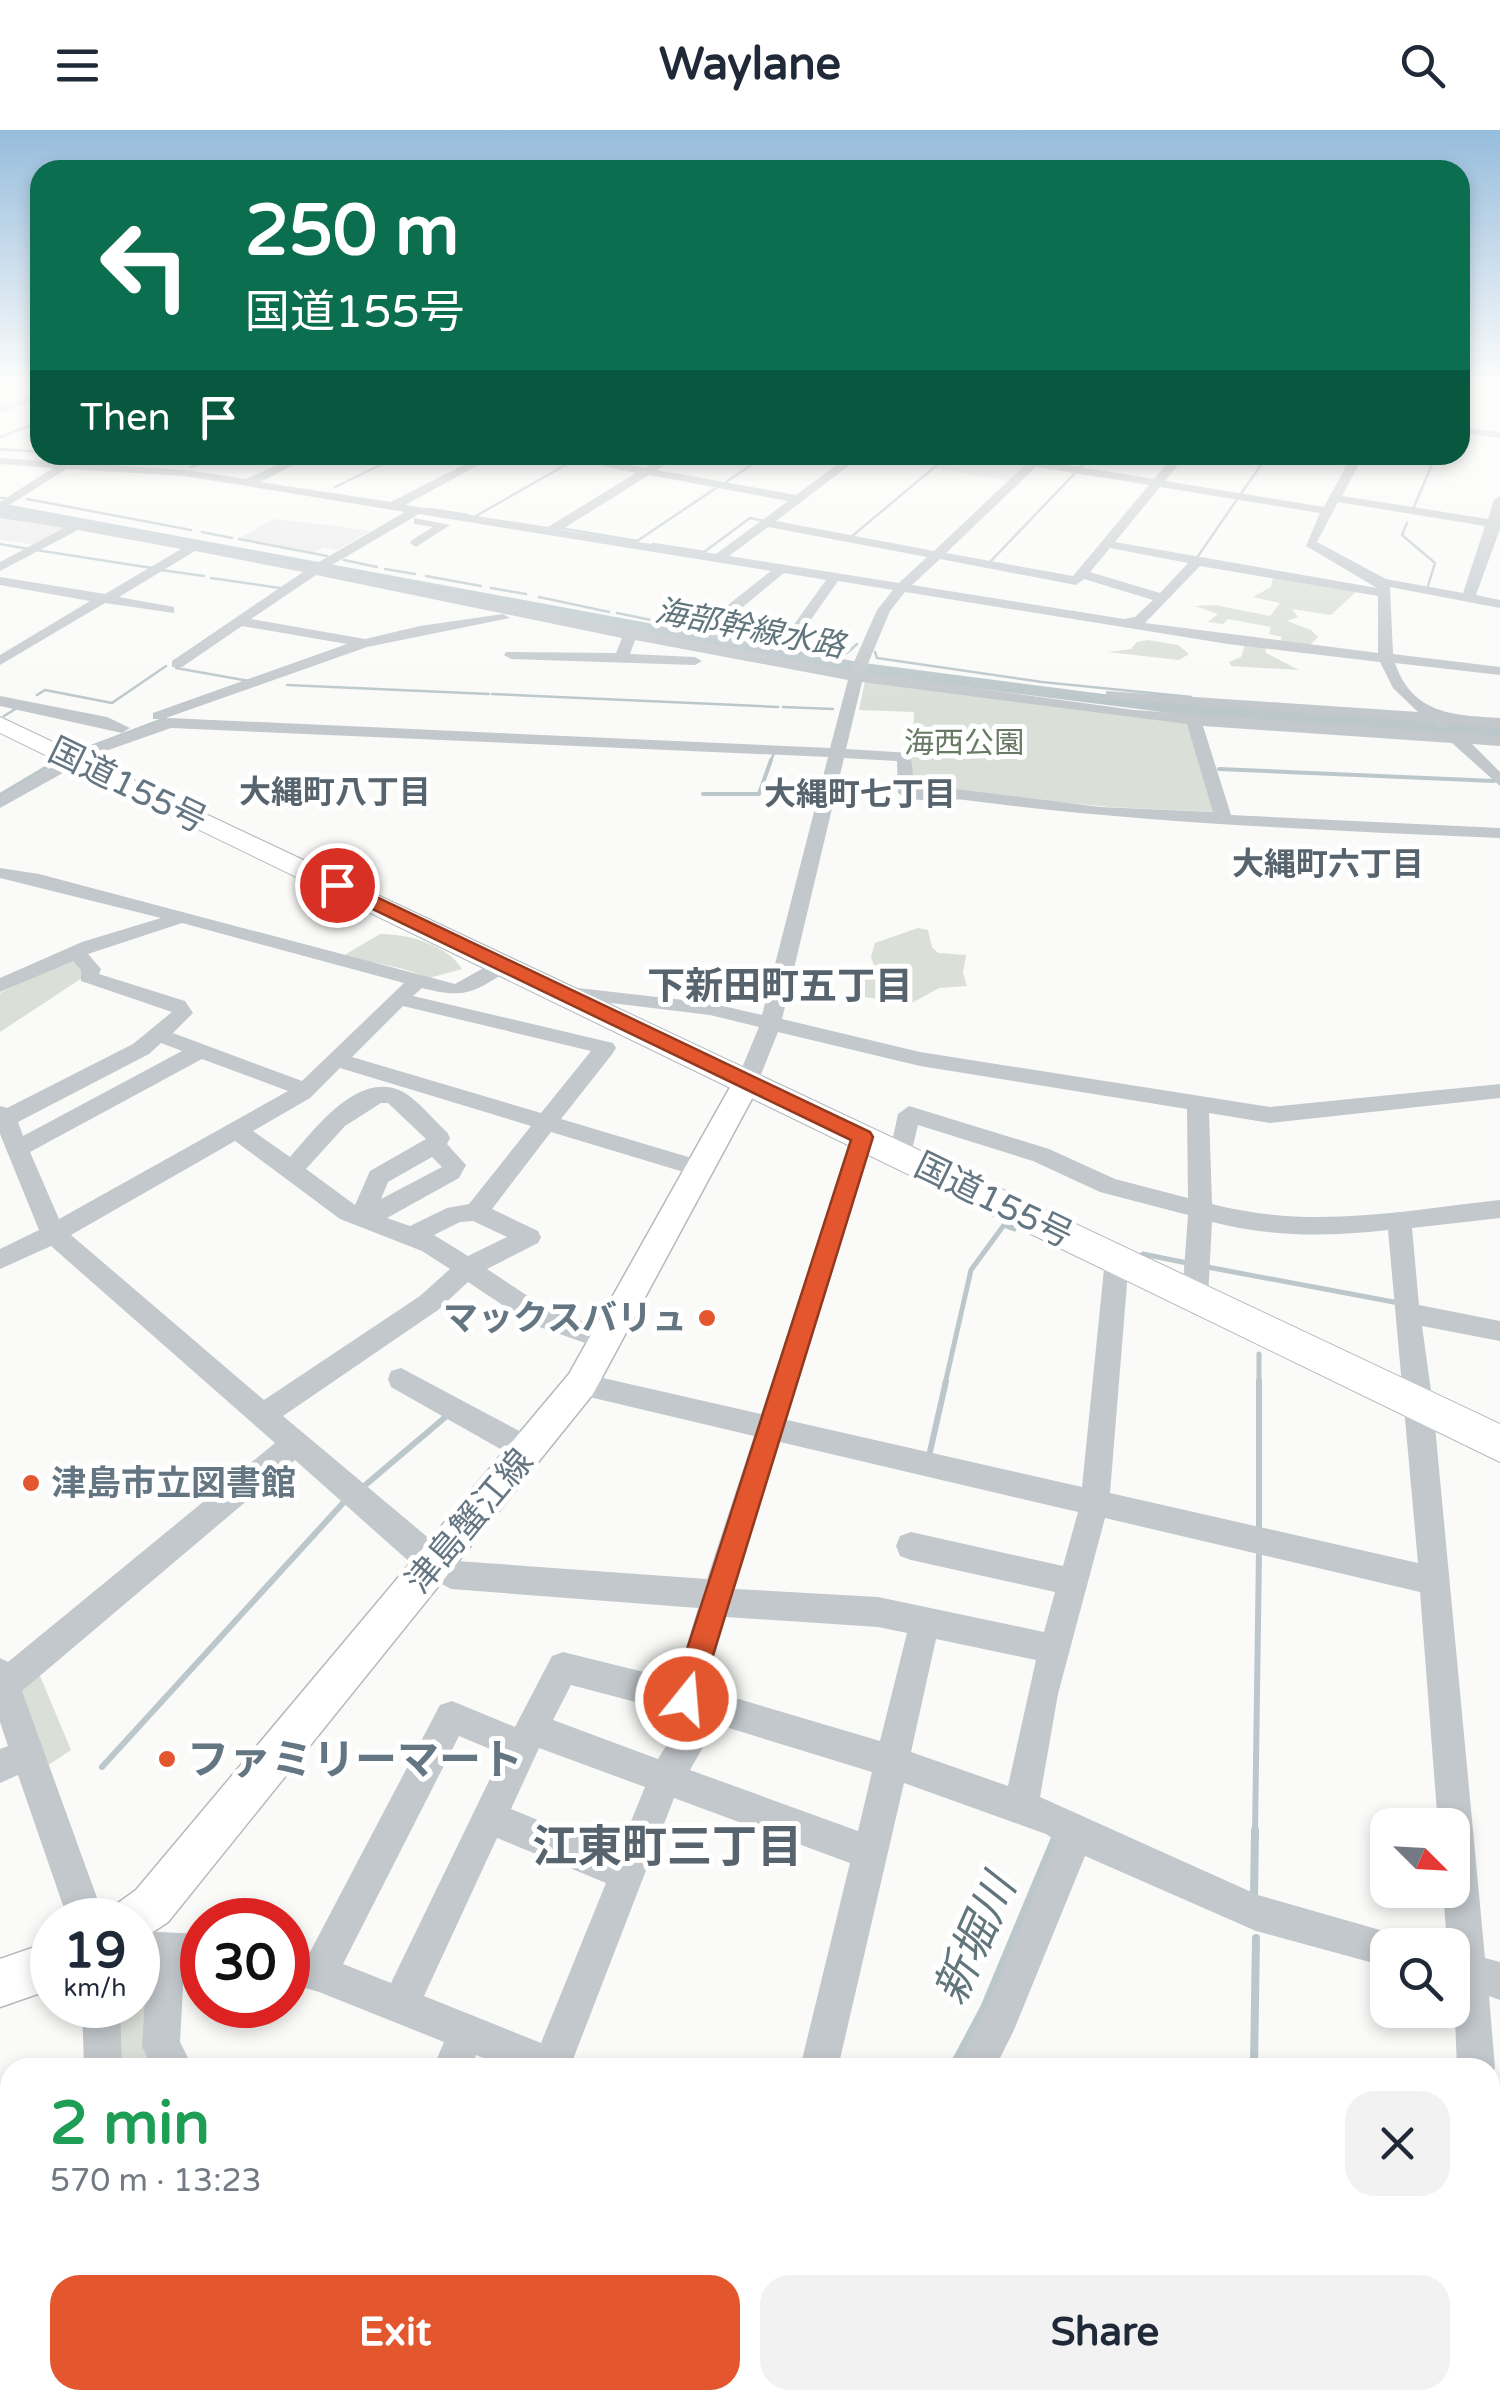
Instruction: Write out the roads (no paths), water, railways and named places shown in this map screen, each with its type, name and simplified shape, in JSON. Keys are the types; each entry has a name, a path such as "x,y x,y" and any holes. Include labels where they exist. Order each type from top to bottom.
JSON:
{"highway":[{"name":"国道155号","path":"0,724 560,992 615,1036 747,1082 1500,1444"}],"main road":[{"name":"津島蟹江線","path":"159,1898 581,1384 747,1082"},
{"path":"0,1982 30,1972"}],"street":[{"path":"3,505 25,491"},
{"path":"304,491 1300,650 1500,671"},
{"path":"395,505 421,491"},
{"path":"552,530 614,491"},
{"path":"757,491 798,499"},
{"path":"721,556 808,491"},
{"path":"747,1082 770,1025 858,668 884,610 902,588 1004,491"},
{"path":"766,523 1076,581 1150,491"},
{"path":"1226,491 1496,524"},
{"path":"1338,491 1310,543 1384,588"},
{"path":"1468,599 1496,524 1500,500"},
{"path":"3,505 75,527 770,662"},
{"path":"3,505 332,560 822,654"},
{"path":"416,542 444,526 415,520 427,510"},
{"path":"177,664 352,545 427,510"},
{"path":"0,566 75,527"},
{"path":"1106,544 1265,575 1500,604"},
{"path":"0,661 190,549"},
{"path":"1139,624 1159,598 1187,576 1197,560"},
{"path":"716,636 734,607 782,568"},
{"path":"1082,574 1159,598"},
{"path":"784,648 834,577"},
{"path":"0,580 169,610"},
{"path":"1384,588 1386,658 1393,678 1500,781"},
{"path":"0,788 67,755 367,643 437,627 463,629 522,616 546,604"},
{"path":"239,622 367,643"},
{"path":"621,658 630,636"},
{"path":"511,654 858,668 1194,720 1500,741"},
{"path":"841,656 858,668"},
{"path":"858,668 878,662"},
{"path":"1089,691 1500,723"},
{"path":"0,701 107,722 144,725 905,756 906,793 956,794 1100,812 1500,834"},
{"path":"1194,720 1224,818"},
{"path":"0,803 67,755 144,725"},
{"path":"0,874 34,878 417,981 464,989 503,966"},
{"path":"0,986 76,952 180,918"},
{"path":"76,952 90,970 88,978 178,1006 184,1014 159,1035 3,1117 53,1234 432,1563 451,1575 878,1612 1054,1649"},
{"path":"0,1260 302,1093 417,981"},
{"path":"560,992 710,1009 920,1059 1270,1115 1500,1092"},
{"path":"399,999 615,1036 476,1212"},
{"path":"159,1035 300,1088 302,1093"},
{"path":"18,1149 200,1050"},
{"path":"338,1060 697,1168"},
{"path":"292,1171 338,1118 381,1094 394,1096 438,1138 434,1146 454,1165 451,1172 363,1218"},
{"path":"1195,1297 1200,1212 1198,1106"},
{"path":"902,1156 909,1114 1041,1156 1108,1186 1200,1212 1285,1229 1500,1209"},
{"path":"236,1130 363,1218 412,1236 468,1267 540,1317 608,1340"},
{"path":"556,2058 624,1873 698,1703 717,1598 863,1137"},
{"path":"262,1416 429,1303 468,1267 529,1237 476,1212 456,1214 412,1236"},
{"path":"1399,1220 1473,1973 1476,2058"},
{"path":"1021,1808 1042,1694 1094,1503 1117,1260"},
{"path":"1407,1313 1500,1331"},
{"path":"401,1379 528,1450"},
{"path":"581,1384 1434,1581"},
{"path":"77,1898 14,1760 2,1680 294,1444"},
{"path":"911,1546 1072,1582"},
{"path":"821,2058 925,1621"},
{"path":"400,2006 563,1667 698,1703 890,1762 1056,1820 1076,1834 1256,1914 1370,1944"},
{"path":"310,1959 452,1718 664,1781 869,1852"},
{"path":"489,1818 624,1873"},
{"path":"979,2058 1001,2017 1076,1834"},
{"path":"168,2058 161,2046 169,1950"},
{"path":"310,1971 531,2058"},
{"path":"101,2028 103,2058"},
{"path":"456,2058 467,2032"}],"waterway":[{"path":"476,516 519,491"},
{"path":"560,528 637,541 711,491"},
{"path":"851,537 906,491"},
{"path":"989,563 1058,491"},
{"path":"1240,495 1243,491"},
{"path":"1413,509 1421,491"},
{"path":"0,498 5,498"},
{"path":"1196,559 1238,498"},
{"path":"27,499 191,530"},
{"path":"429,509 468,515"},
{"path":"653,544 704,552 750,518 765,521"},
{"path":"1407,523 1402,535 1435,563 1427,589"},
{"path":"202,532 232,538"},
{"path":"239,539 327,556"},
{"path":"0,544 29,549"},
{"path":"36,550 152,568"},
{"path":"344,560 377,567"},
{"path":"385,569 415,574"},
{"path":"161,570 204,576"},
{"path":"426,576 481,586"},
{"path":"211,578 280,588"},
{"path":"491,588 526,594"},
{"path":"539,597 609,612"},
{"name":"海部幹線水路","path":"617,613 651,620"},
{"name":"海部幹線水路","path":"663,622 715,632"},
{"name":"海部幹線水路","path":"723,633 784,644"},
{"name":"海部幹線水路","path":"790,645 847,653 857,644"},
{"path":"875,652 877,658 1042,682 1191,697"},
{"path":"181,665 176,668 249,681"},
{"path":"37,695 45,690 112,703 166,666"},
{"path":"287,685 489,694"},
{"path":"492,694 778,707"},
{"path":"783,707 833,709"},
{"path":"4,716 17,708"},
{"path":"73,753 166,718"},
{"path":"770,763 774,753"},
{"path":"55,763 63,758"},
{"path":"0,795 59,760"},
{"path":"703,794 759,794 771,760"},
{"path":"1219,769 1494,781"},
{"path":"945,1384 971,1270 1004,1225 1014,1229"},
{"path":"1143,1254 1187,1263"},
{"path":"1207,1267 1399,1303"},
{"path":"1259,1354 1259,1531"},
{"path":"929,1456 946,1381"},
{"path":"363,1487 449,1414"},
{"path":"102,1767 344,1502"},
{"path":"1255,1833 1259,1552"},
{"path":"1254,1896 1255,1830"},
{"name":"新堀川","path":"957,2058 984,2008 1055,1838"},
{"path":"1254,2058 1256,1938"}],"place":[{"name":"マックスバリュ","path":"707,1318"},
{"name":"津島市立図書館","path":"31,1483"},
{"name":"ファミリーマート","path":"167,1759"}],"district":[{"name":"大縄町八丁目","path":"335,792"},
{"name":"大縄町七丁目","path":"860,794"},
{"name":"大縄町六丁目","path":"1328,864"},
{"name":"下新田町五丁目","path":"780,986"},
{"name":"江東町三丁目","path":"667,1846"}],"park label":[{"name":"海西公園","path":"964,743"}]}
